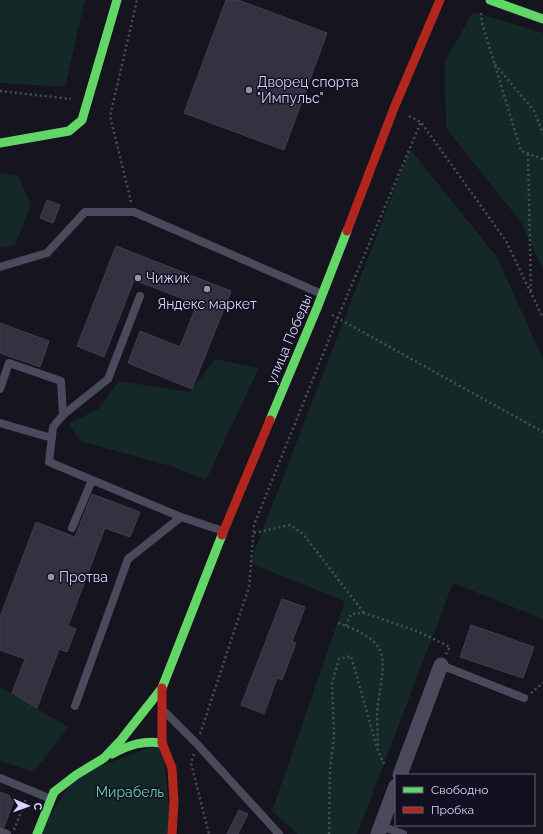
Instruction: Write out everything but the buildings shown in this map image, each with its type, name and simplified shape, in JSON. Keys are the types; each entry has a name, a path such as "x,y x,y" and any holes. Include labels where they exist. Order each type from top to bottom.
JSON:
{"street":[{"path":"0,143 69,131 82,120 89,101 117,0"},
{"name":"улица Победы","path":"38,834 54,792 76,775 104,758 162,688 223,532 323,294 394,108 440,0"},
{"path":"490,0 543,19"},
{"path":"400,774 440,665"},
{"name":"улица Победы","path":"162,688 162,743 172,768 174,801 172,834"},
{"path":"104,758 137,742 149,741 162,743"},
{"path":"380,830 395,789"}],"lane":[{"path":"0,267 47,253 85,212 134,212 323,294"},
{"path":"140,296 108,379 63,415 53,427 49,462 181,517 223,532"},
{"path":"0,389 9,364 61,381 63,415"},
{"path":"0,423 52,438"},
{"path":"72,528 92,480"},
{"path":"75,706 128,558 181,517"},
{"path":"440,665 524,698"},
{"path":"162,708 279,834"},
{"path":"0,778 51,799"},
{"path":"380,830 403,834"},
{"path":"0,831 7,834"}],"path":[{"path":"134,212 110,116 137,0"},
{"path":"482,23 521,151 543,160"},
{"path":"494,62 534,111 543,134"},
{"path":"0,90 89,101"},
{"path":"394,108 421,122 506,241 543,318"},
{"path":"209,834 191,763 249,587 254,525 338,317 421,122"},
{"path":"528,154 531,293"},
{"path":"317,308 338,317 543,432"},
{"path":"254,533 290,525 304,535 364,613"},
{"path":"346,626 352,614 364,613 419,632 450,647 440,665"},
{"path":"338,623 369,637 382,652 384,670 378,705 378,751"},
{"path":"329,834 330,770 334,735 332,682 339,659 351,656 378,751 384,764"},
{"path":"524,698 543,683"},
{"path":"13,834 29,790"}],"green space":[{"path":"0,0 85,0 65,87 0,83"},
{"path":"473,12 543,33 543,269 521,222 446,128 445,61"},
{"path":"410,149 497,257 543,359 543,619 453,583 357,834 298,834 272,811 345,601 250,563"},
{"path":"0,173 18,176 31,205 15,245 0,248"},
{"path":"215,359 259,368 206,480 174,467 80,441 69,424 98,409 119,381 190,392"},
{"path":"0,687 69,727 33,772 0,761"},
{"name":"Мирабель","path":"162,743 172,834 38,834 76,775"}],"traffic: fast":[{"path":"0,143 69,131 82,120 117,0"},
{"path":"490,0 543,19"},
{"path":"270,420 317,308 347,231"},
{"path":"37,834 54,792 76,775 104,758 121,740 162,688 222,535"},
{"path":"112,754 136,744 149,742 162,743"}],"traffic: jam":[{"path":"347,231 394,108 440,0"},
{"path":"222,535 270,420"},
{"path":"162,688 162,743 172,768 174,801 172,834"}],"place":[{"name":"Дворец спорта \"Импульс\"","path":"249,90"},
{"name":"Чижик","path":"138,278"},
{"name":"Яндекс маркет","path":"207,289"},
{"name":"Протва","path":"51,577"}]}
